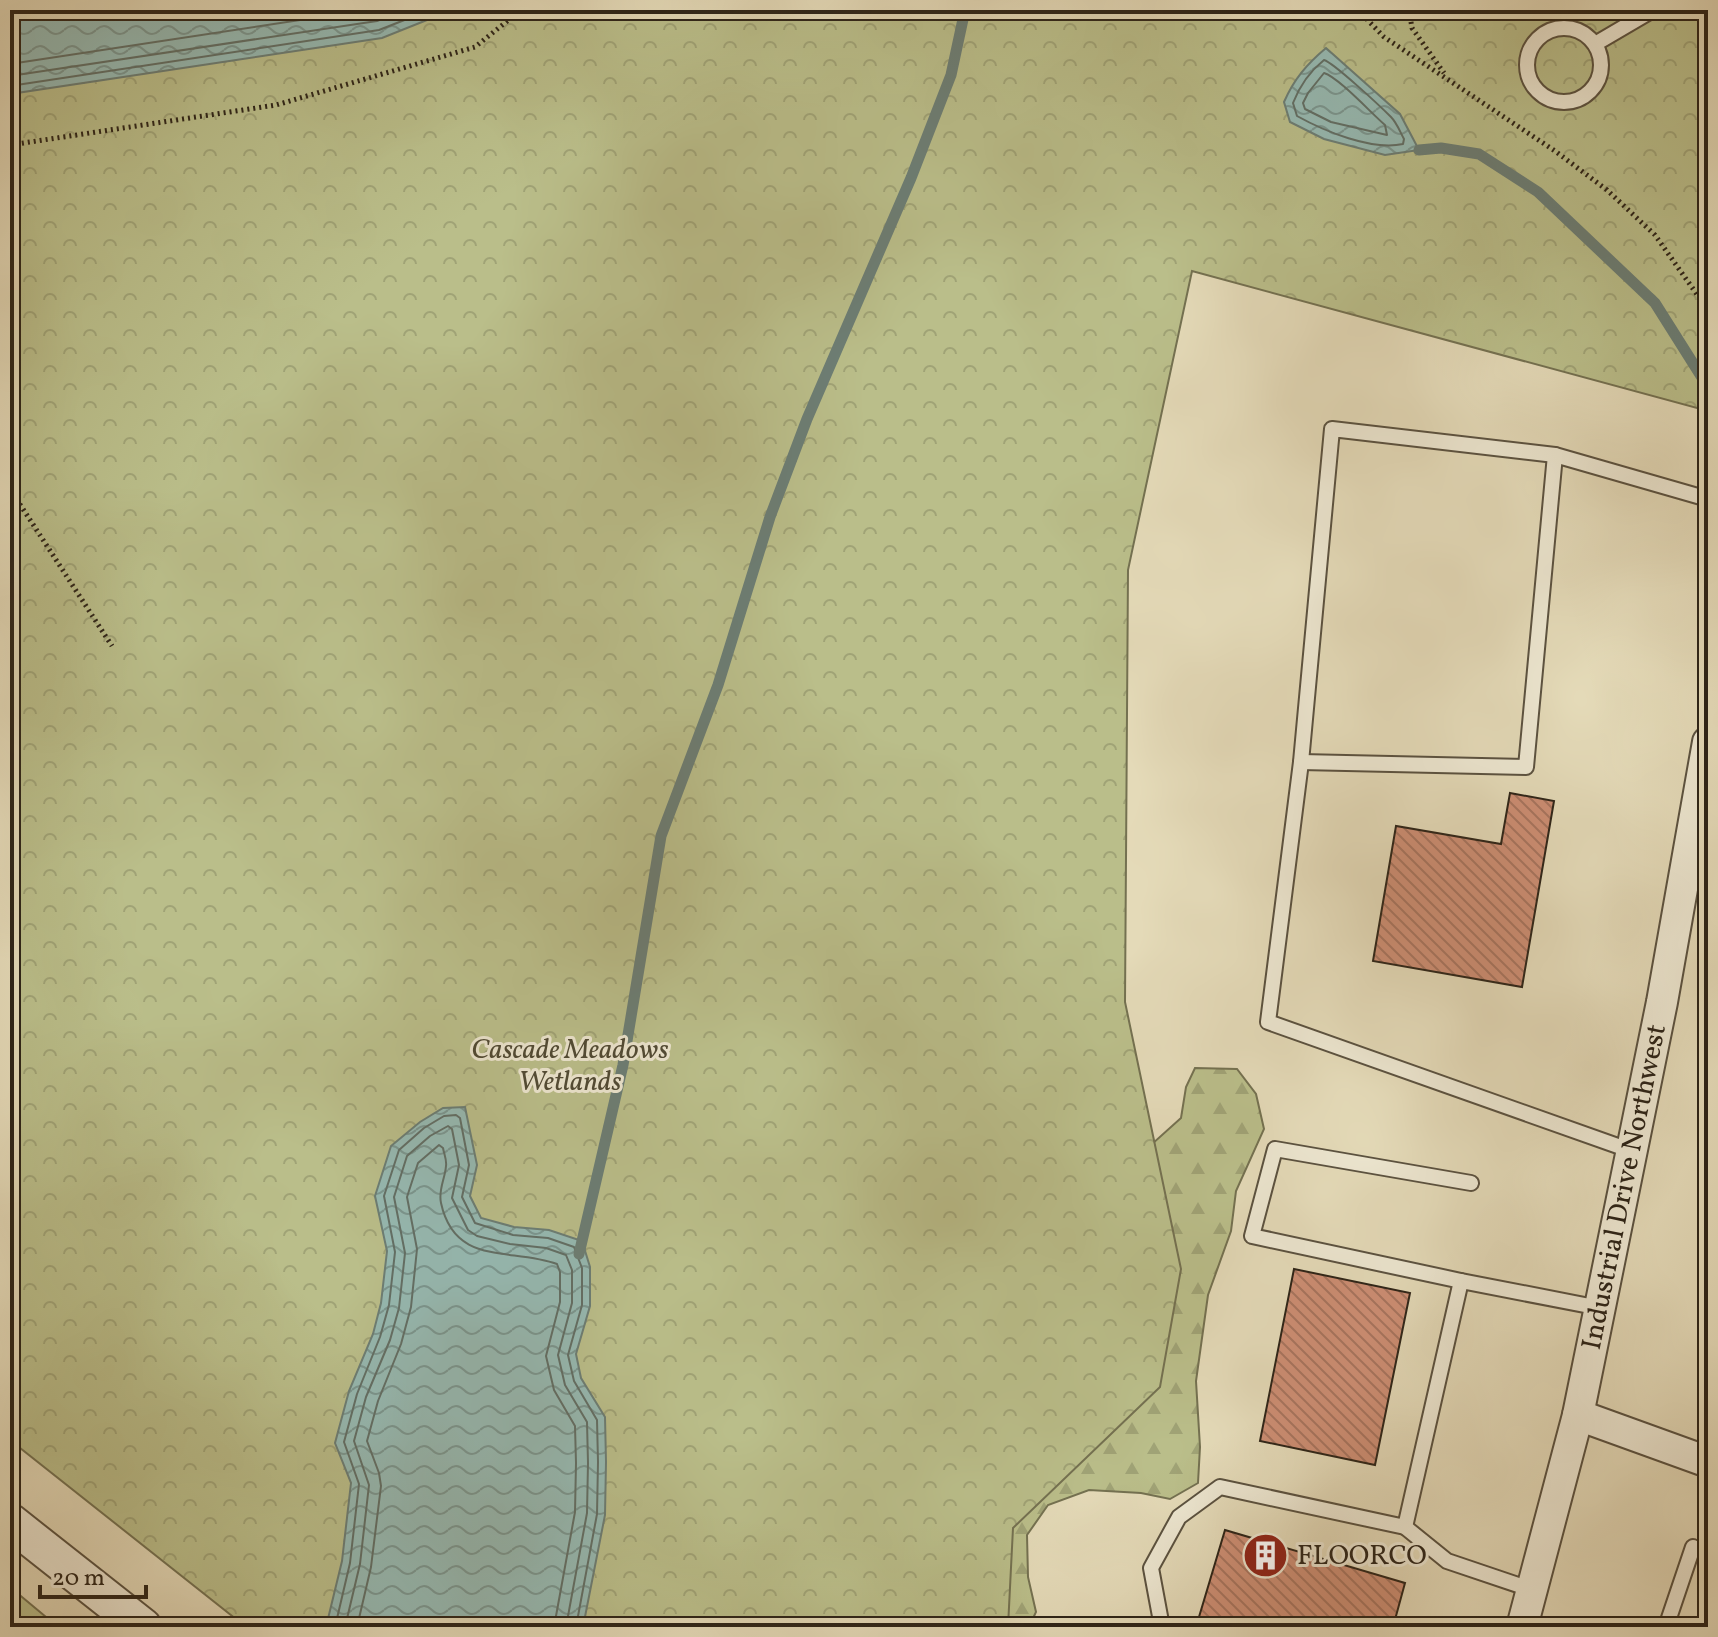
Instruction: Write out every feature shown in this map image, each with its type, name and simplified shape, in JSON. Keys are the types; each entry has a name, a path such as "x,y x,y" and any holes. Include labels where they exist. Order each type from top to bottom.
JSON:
{"street":[{"name":"Industrial Drive Northwest","path":"1529,1625 1533,1590 1578,1415 1632,1151 1668,971 1708,742"},
{"path":"1578,1415 1708,1462"},
{"path":"10,1522 143,1627"}],"lane":[{"path":"1595,44 1653,10"},
{"path":"1563,28 1575,30 1595,44 1602,67 1593,90 1584,97 1572,102 1560,102 1539,92 1531,82 1528,58 1532,46 1551,31 1563,28"},
{"path":"1632,1151 1268,1022 1301,762 1332,429 1555,455 1708,499"},
{"path":"1301,762 1526,767 1555,455"},
{"path":"1471,1183 1275,1149 1252,1236 1600,1308"},
{"path":"1405,1527 1461,1281"},
{"path":"1162,1627 1151,1568 1179,1517 1220,1487 1405,1527 1447,1561 1533,1590"},
{"path":"1666,1627 1693,1547"}],"path":[{"path":"10,145 276,105 475,47 521,10"},
{"path":"1358,10 1384,37 1555,151 1607,190 1655,235 1708,310"},
{"path":"1409,10 1412,28 1447,77"},
{"path":"10,489 112,646"}],"green space":[{"name":"Cascade Meadows Wetlands","path":"10,10 1708,10 1708,411 1192,271 1128,570 1125,1002 1181,1269 1160,1387 1013,1528 1008,1627 246,1627 10,1440"},
{"path":"1195,1068 1237,1069 1256,1094 1264,1129 1236,1191 1231,1231 1208,1295 1196,1381 1200,1447 1198,1483 1170,1499 1141,1493 1089,1490 1048,1505 1027,1535 1028,1577 1036,1612 1029,1627 956,1627 1152,1144 1181,1118 1186,1087"},
{"path":"10,1587 58,1627 10,1627"}],"water":[{"path":"10,10 452,10 382,38 10,94"},
{"path":"1326,48 1400,114 1419,150 1385,155 1324,139 1290,122 1284,102 1302,72"},
{"path":"465,1107 477,1165 470,1196 481,1218 514,1227 549,1230 582,1241 590,1267 590,1306 576,1354 581,1378 605,1417 605,1515 583,1627 326,1627 342,1561 351,1483 335,1443 349,1391 373,1334 381,1303 387,1251 375,1196 391,1146 443,1108"}],"building":[{"path":"1510,793 1554,801 1522,987 1373,961 1396,826 1501,844"},
{"path":"1294,1269 1410,1293 1375,1465 1260,1441"},
{"name":"FLOORCO","path":"1225,1530 1405,1583 1393,1627 1196,1627"}],"waterway":[{"path":"579,1254 623,1065 661,836 718,685 770,517 807,419 911,178 951,75 965,10"},
{"path":"1419,150 1441,148 1479,154 1538,192 1655,303 1708,387"}],"place":[{"name":"FLOORCO","path":"1266,1556"}]}
